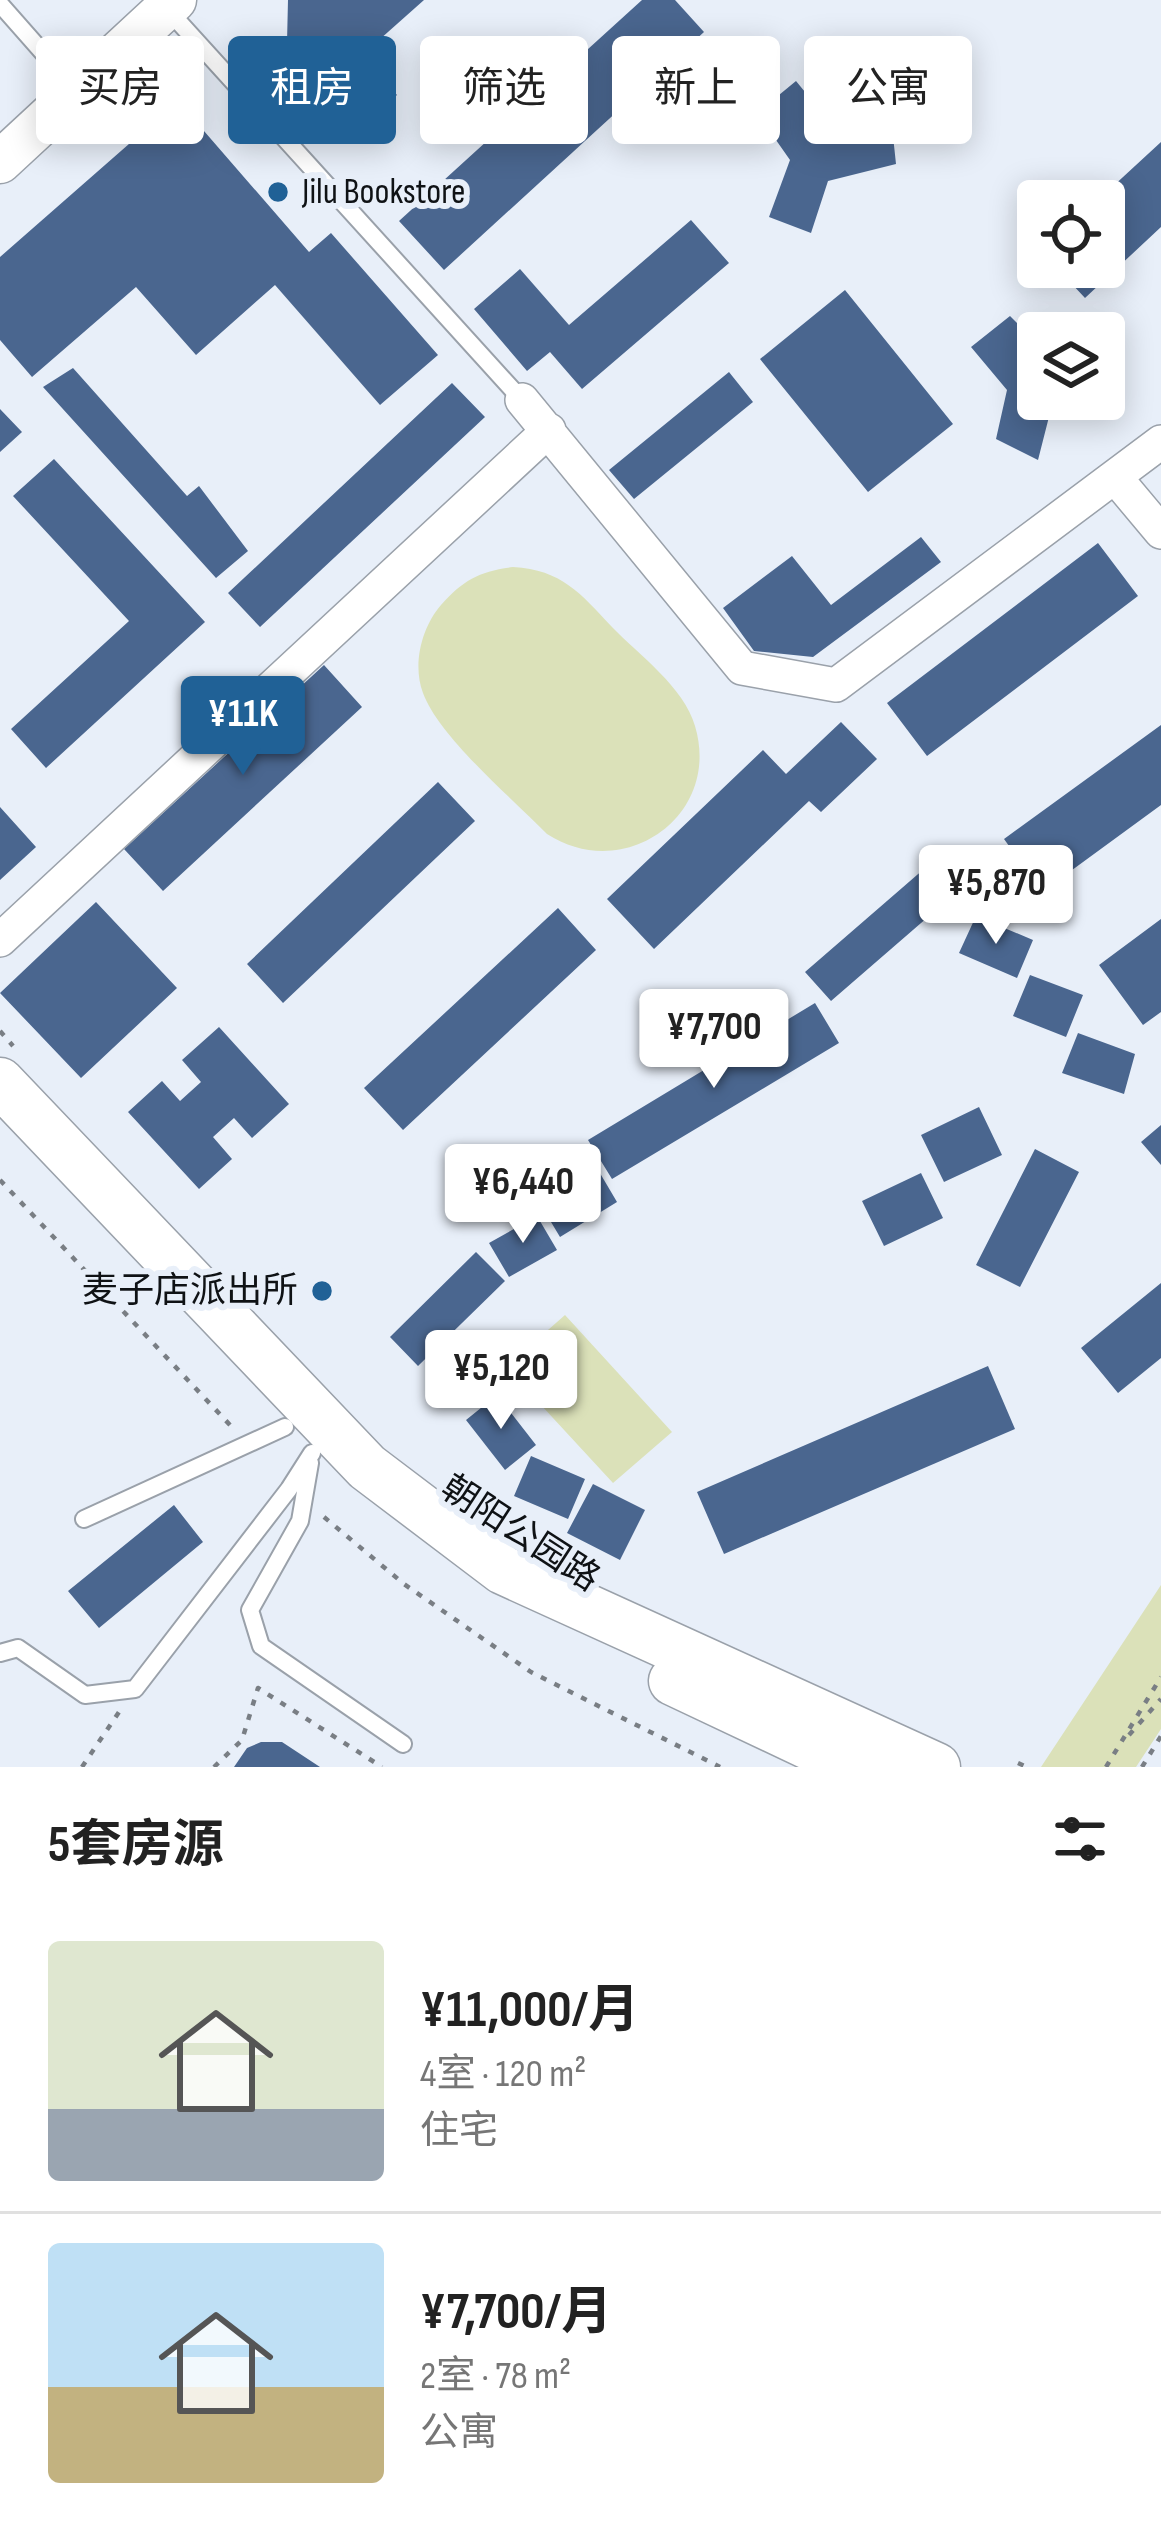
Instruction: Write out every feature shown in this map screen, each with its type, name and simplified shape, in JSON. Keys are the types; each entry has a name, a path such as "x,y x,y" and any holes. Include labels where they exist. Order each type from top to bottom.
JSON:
{"main road":[{"name":"朝阳公园路","path":"8,1065 367,1466 503,1570 936,1767"},
{"name":"朝阳公园路","path":"0,1130 282,1442 486,1599 602,1646 855,1767"}],"street":[{"path":"136,36 170,4"},
{"path":"0,162 36,129"},
{"path":"522,400 742,668 836,685 1161,442"},
{"path":"0,940 550,430"},
{"path":"1115,477 1161,532"}],"lane":[{"path":"0,4 36,45"},
{"path":"170,4 522,400"},
{"path":"282,1442 304,1501 300,1521 250,1610 261,1646 404,1744"},
{"path":"84,1519 282,1442"},
{"path":"0,1653 18,1648 85,1695 135,1689 282,1442"}],"path":[{"path":"0,1031 8,1065"},
{"path":"0,1180 282,1442"},
{"path":"304,1501 404,1584 531,1672 720,1767"},
{"path":"1106,1767 1161,1677"},
{"path":"214,1767 242,1740 258,1688 382,1767"},
{"path":"82,1767 135,1689"},
{"path":"1116,1752 1161,1699"},
{"path":"1142,1767 1161,1736"},
{"path":"1018,1763 1027,1767"}],"green space":[{"path":"513,567 545,573 580,594 660,672 689,712 700,759 694,788 680,813 635,846 606,851 577,847 547,834 460,748 423,693 419,658 434,614 473,578"},
{"path":"565,1315 672,1432 613,1483 506,1367"},
{"path":"1161,1585 1161,1729 1136,1767 1041,1767"}],"building":[{"path":"288,0 424,0 384,36 287,36"},
{"path":"642,0 675,0 704,32 700,36 612,36 612,116 588,138 588,49"},
{"path":"796,81 804,91 804,144 894,144 896,164 828,181 811,233 769,217 790,160 779,144 780,94"},
{"path":"204,131 309,252 331,233 438,355 380,405 275,285 196,355 136,287 32,377 0,340 0,257 129,144 204,144"},
{"path":"1161,142 1161,227 1125,261 1125,180 1120,180"},
{"path":"484,144 582,144 444,270 399,221"},
{"path":"691,220 729,263 582,389 550,352 527,371 474,309 520,269 569,325"},
{"path":"1076,288 1096,288 1085,298"},
{"path":"845,290 953,424 868,492 760,359"},
{"path":"1010,316 1017,323 1017,420 1048,420 1038,460 996,439 1007,390 971,347"},
{"path":"73,368 187,496 199,486 248,551 216,578 43,387"},
{"path":"729,372 753,402 634,499 609,470"},
{"path":"452,383 485,417 260,627 228,593"},
{"path":"0,409 22,432 0,452"},
{"path":"54,459 205,622 46,768 11,729 129,621 13,496"},
{"path":"921,537 941,562 813,657 754,651 723,608 792,556 831,605"},
{"path":"1098,543 1138,596 927,756 887,703"},
{"path":"324,665 362,707 163,891 124,849"},
{"path":"841,722 877,759 821,812 809,801 654,949 607,899 763,750 786,774"},
{"path":"1161,725 1161,805 1042,892 1004,839"},
{"path":"438,782 475,821 283,1003 247,964"},
{"path":"0,807 36,847 0,880"},
{"path":"947,849 973,878 831,1001 805,972"},
{"path":"96,902 177,988 81,1078 0,993"},
{"path":"558,908 596,950 403,1130 364,1088"},
{"path":"976,916 1033,940 1017,978 959,953"},
{"path":"1161,919 1161,1012 1143,1025 1099,965"},
{"path":"1030,975 1083,995 1066,1037 1013,1016"},
{"path":"815,1003 839,1043 612,1179 588,1140"},
{"path":"219,1027 289,1104 252,1138 234,1118 213,1137 232,1159 199,1189 128,1112 162,1081 180,1101 201,1082 182,1060"},
{"path":"1078,1033 1135,1054 1124,1094 1062,1073"},
{"path":"979,1107 1002,1155 944,1182 921,1135"},
{"path":"1161,1125 1161,1165 1141,1142"},
{"path":"1035,1149 1079,1172 1020,1287 976,1265"},
{"path":"594,1163 617,1202 560,1237 536,1197"},
{"path":"921,1173 943,1218 884,1246 862,1201"},
{"path":"537,1216 557,1250 509,1277 489,1243"},
{"path":"476,1252 505,1281 418,1366 390,1337"},
{"path":"1161,1283 1161,1358 1118,1393 1081,1348"},
{"path":"988,1366 1015,1429 724,1554 697,1492"},
{"path":"497,1395 536,1445 505,1470 466,1420"},
{"path":"531,1456 585,1479 568,1519 514,1496"},
{"path":"593,1484 645,1510 620,1560 567,1533"},
{"path":"174,1505 203,1542 99,1628 68,1591"},
{"path":"282,1742 320,1767 234,1767 247,1748"}],"place":[{"name":"Jilu Bookstore","path":"278,192"},
{"name":"麦子店派出所","path":"322,1291"}]}
